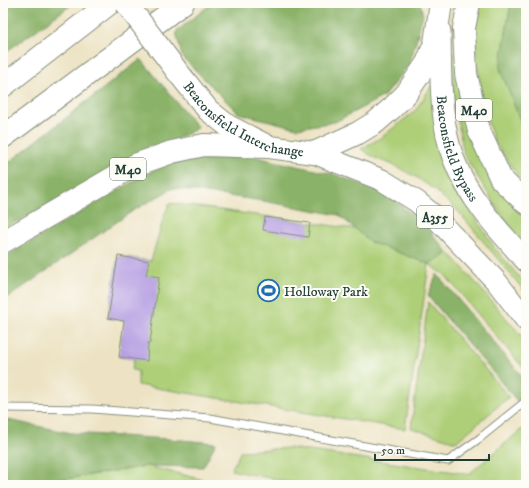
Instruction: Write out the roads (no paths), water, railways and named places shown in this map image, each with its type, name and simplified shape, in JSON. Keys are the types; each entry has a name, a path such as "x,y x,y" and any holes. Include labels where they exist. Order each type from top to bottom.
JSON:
{"highway":[{"path":"3,86 110,3"},
{"name":"Beaconsfield Interchange","path":"126,3 177,71 208,110 218,119 269,148 314,153 358,133 376,122 406,94 427,63 435,43 441,6"},
{"path":"3,137 183,3"},
{"name":"M40","path":"469,3 464,28 466,74 479,131 501,179 526,203"},
{"name":"M40","path":"3,242 136,165 172,152 204,145 269,148"}],"main road":[{"name":"Beaconsfield Bypass","path":"441,6 441,78 443,111 448,142 462,178 476,201 526,262"},
{"name":"A355","path":"314,153 377,177 416,201 432,214 496,281 526,320"}],"lane":[{"path":"3,408 92,409 210,418 448,461 480,438 526,401"}],"place":[{"name":"Holloway Park","path":"269,291"}]}
